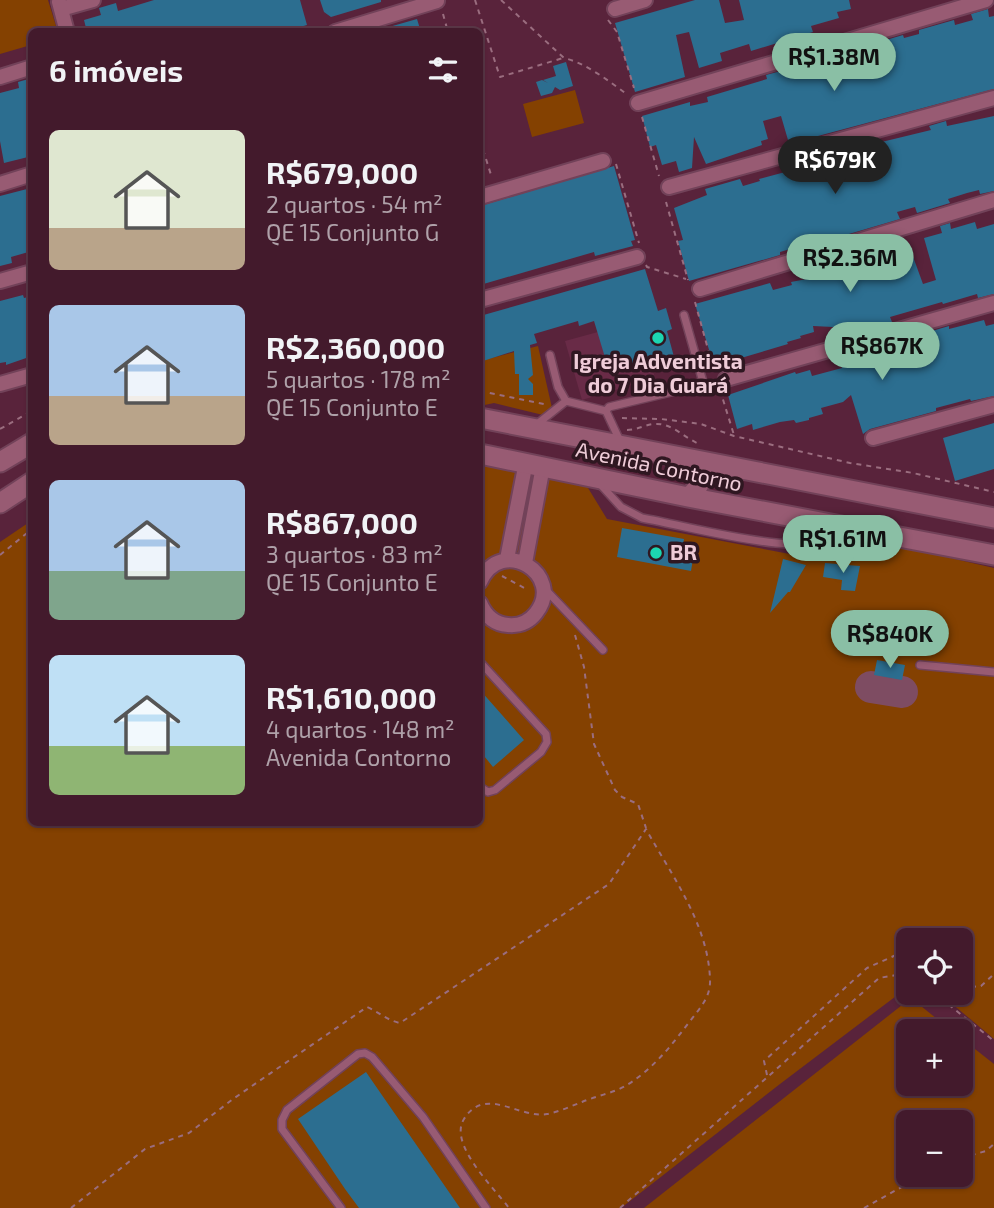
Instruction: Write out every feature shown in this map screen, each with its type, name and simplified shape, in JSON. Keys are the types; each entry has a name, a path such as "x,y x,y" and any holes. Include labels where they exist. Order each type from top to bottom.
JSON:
{"main road":[{"name":"Avenida Contorno","path":"483,419 994,518"},
{"path":"0,462 28,445"},
{"name":"Avenida Contorno","path":"483,455 688,497 994,555"},
{"path":"688,497 700,485 700,467 695,460"},
{"path":"0,503 28,485"}],"street":[{"path":"66,28 60,5 93,0"},
{"path":"610,11 645,0"},
{"path":"638,103 986,0"},
{"path":"351,28 440,6"},
{"path":"0,76 28,68"},
{"path":"666,191 994,99"},
{"path":"483,196 608,158"},
{"path":"0,184 28,175"},
{"path":"695,292 994,200"},
{"path":"483,299 640,254"},
{"path":"0,281 28,273"},
{"path":"721,382 994,303"},
{"path":"0,384 28,376"},
{"path":"873,438 994,405"},
{"path":"507,559 534,464"},
{"path":"525,563 534,464"},
{"path":"483,578 490,567 507,559 525,563 534,569 543,593 533,617 524,623 503,625 483,613"}],"lane":[{"path":"622,445 607,415 609,407 701,384 703,377 684,315"},
{"path":"550,355 558,387 566,401 607,415"},
{"path":"532,428 566,401"},
{"path":"592,476 621,507 642,518 799,546 836,545 878,533"},
{"path":"543,593 603,650"},
{"path":"920,665 994,672"},
{"path":"483,666 543,731 547,742 541,752 495,790 488,792 483,789"},
{"path":"341,1208 282,1129 282,1120 287,1110 358,1054 366,1053 423,1117 486,1208"}],"path":[{"path":"475,0 500,77 564,58"},
{"path":"502,0 564,58 601,76 638,103"},
{"path":"440,6 447,28"},
{"path":"610,11 609,22 617,32 666,191 688,279 695,292 734,436"},
{"path":"483,151 489,174 496,184"},
{"path":"608,158 640,254 647,267 688,279"},
{"path":"483,392 558,407"},
{"path":"0,429 28,413"},
{"path":"607,415 688,423 850,463 913,473 994,492"},
{"path":"0,555 28,532"},
{"path":"490,567 543,593"},
{"path":"509,1208 463,1147 460,1133 463,1119 474,1107 489,1103 509,1105 522,1112 546,1115 625,1086 662,1059 706,1001 710,981 701,929 646,829 638,804 622,797 615,790 594,744 584,667 574,634"},
{"path":"71,1208 145,1149 189,1133 233,1099 367,1007 386,1020 400,1023 609,884 646,829"},
{"path":"767,1077 764,1061 867,968 896,955"},
{"path":"973,987 981,986 994,974"},
{"path":"620,1208 879,978 896,975"},
{"path":"949,1005 994,1041"},
{"path":"973,1154 994,1144"},
{"path":"864,1208 902,1187"}],"shaded area":[{"path":"0,0 48,0 57,28 28,28 28,46 0,54"},
{"path":"575,90 584,123 532,137 523,104"},
{"path":"638,321 655,378 582,400 565,341"},
{"path":"538,346 552,408 543,415 494,403 483,405 483,360"},
{"path":"483,466 585,483 607,519 816,559 885,543 994,568 994,1039 953,1005 973,1005 973,928 896,928 896,996 621,1208 0,1208 0,542 28,523 28,826 483,826"},
{"path":"902,1005 920,1005 937,1019 896,1019 896,1096 973,1096 973,1047 994,1064 994,1208 644,1208"}],"building":[{"path":"154,0 300,0 307,25 297,28 86,28 84,20 101,15 99,8 116,3 118,11"},
{"path":"320,0 381,2 331,17 324,12"},
{"path":"695,0 719,0 725,23 744,20 739,0 849,0 851,9 837,12 839,18 811,26 813,32 751,51 749,44 720,53 722,61 699,68 689,32 676,35 685,77 635,92 615,23"},
{"path":"988,9 989,17 994,16 994,89 803,140 802,136 788,140 781,116 763,121 768,139 761,141 762,145 706,164 694,137 692,168 679,172 676,161 662,165 656,145 650,147 642,116 690,102 690,106 708,102 707,97 767,79 766,75 802,68 801,65 818,60 820,68 837,63 836,61 853,55 853,52 887,45 886,40 919,34 919,30 954,20 955,25 973,20 971,14"},
{"path":"417,19 420,28 386,28"},
{"path":"566,62 573,86 560,90 555,87 552,93 541,96 536,82 542,80 548,83 543,80 556,76 553,66"},
{"path":"28,79 28,157 4,163 0,141 0,93 19,88 18,82"},
{"path":"994,116 994,191 980,194 979,190 967,193 948,199 950,203 917,213 915,207 897,212 900,219 798,249 797,247 780,252 780,255 689,281 678,241 683,240 674,208 707,195 705,189 740,179 743,186 811,165 809,159 931,130 929,126 946,121 947,126"},
{"path":"614,166 635,240 631,241 633,246 595,256 594,252 483,284 483,205"},
{"path":"27,189 28,194 28,252 11,257 12,263 0,266 0,196"},
{"path":"975,222 977,229 994,224 994,294 978,298 977,294 943,304 942,302 890,317 892,322 875,327 874,324 835,337 833,327 813,326 814,332 787,342 788,344 714,366 695,304 770,283 773,290 792,285 791,282 817,277 815,268 837,260 838,263 854,258 854,253 871,247 873,252 908,243 923,284 936,280 924,238 942,233 940,226 950,223 951,229"},
{"path":"645,269 658,311 666,308 672,329 667,331 677,368 657,372 649,363 610,374 594,321 579,326 578,321 534,334 537,343 530,345 533,375 528,379 533,384 533,395 519,395 519,374 515,374 514,351 483,361 483,315"},
{"path":"23,295 24,298 28,297 28,357 6,365 6,362 0,363 0,301"},
{"path":"984,320 986,326 994,324 994,396 936,408 936,411 870,429 863,434 851,395 843,402 821,408 823,414 809,420 780,422 753,430 752,424 737,429 728,395 795,372 796,374 810,370 812,376 842,368 839,360 864,353 866,361 884,356 881,345 916,339 917,344 934,339 932,331"},
{"path":"994,423 994,469 955,481 943,438"},
{"name":"BR","path":"622,528 684,539 683,545 695,547 691,571 617,557"},
{"path":"783,559 806,565 790,592 770,613"},
{"path":"825,563 837,564 841,569 847,565 860,566 855,591 841,590 842,580 823,577"},
{"path":"877,660 905,665 902,680 874,675"},
{"path":"483,693 524,740 493,767 483,755"},
{"path":"366,1072 460,1208 359,1208 345,1189 298,1119"}],"taxiway":[{"path":"871,687 902,692"}],"place":[{"name":"Igreja Adventista do 7 Dia Guará","path":"658,338"},
{"name":"BR","path":"656,553"}]}
